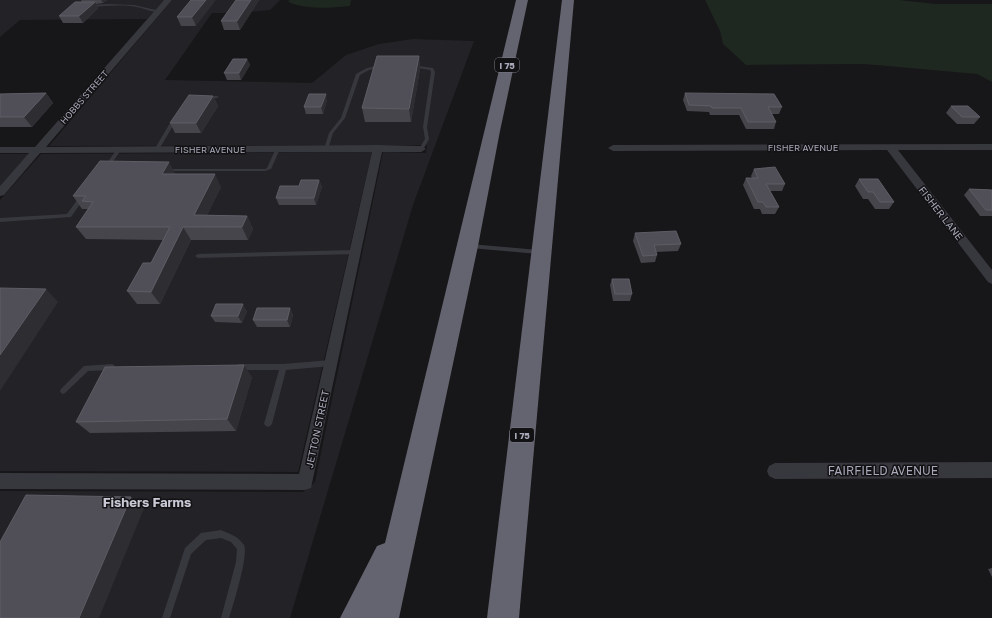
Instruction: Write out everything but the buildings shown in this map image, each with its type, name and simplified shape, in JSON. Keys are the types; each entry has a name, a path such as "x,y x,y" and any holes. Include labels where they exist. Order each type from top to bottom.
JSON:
{"highway":[{"name":"I 75","path":"383,618 468,246 492,131 522,0"},
{"name":"I 75","path":"503,618 568,0"},
{"path":"356,618 402,530"}],"street":[{"name":"HOBBS STREET","path":"0,193 168,0"},
{"name":"FISHER LANE","path":"890,147 992,279"},
{"name":"FISHER AVENUE","path":"613,148 992,147"},
{"name":"JETTON STREET","path":"0,481 306,482 378,148"},
{"name":"FISHER AVENUE","path":"0,150 421,149"},
{"name":"FAIRFIELD AVENUE","path":"775,471 992,470"}],"lane":[{"path":"86,6 129,6 141,7 149,11 158,11"},
{"path":"326,149 331,133 343,118 358,74 368,69 385,66"},
{"path":"409,66 432,69 433,72 425,128 427,139 421,149"},
{"path":"198,97 217,97"},
{"path":"156,150 177,116"},
{"path":"157,170 265,170 269,168 278,149"},
{"path":"113,170 107,170 106,167 119,150"},
{"path":"0,220 69,216 84,195"},
{"path":"468,246 542,252"},
{"path":"198,256 356,252"},
{"path":"228,367 283,367 331,363"},
{"path":"63,392 86,368 118,367"},
{"path":"268,424 283,367"},
{"path":"166,618 188,551 204,536 221,534 234,539 241,548 240,562 225,618"}],"shaded area":[{"path":"0,0 164,0 147,19 20,20 0,37"},
{"path":"172,0 280,0 270,10 238,13 212,13 165,80 312,83 346,55 379,44 413,39 474,41 413,205 290,618 0,618 0,491 303,492 315,482 383,152 426,153 427,145 49,146"},
{"path":"289,0 351,0 350,6 319,8 295,5 288,2"},
{"path":"705,0 899,0 937,4 992,4 992,82 977,74 864,64 746,65 723,44 720,31"},
{"path":"372,152 298,472 0,471 0,200 41,154"},
{"path":"0,154 29,154 0,186"}],"district":[{"name":"Fishers Farms","path":"147,502"}]}
